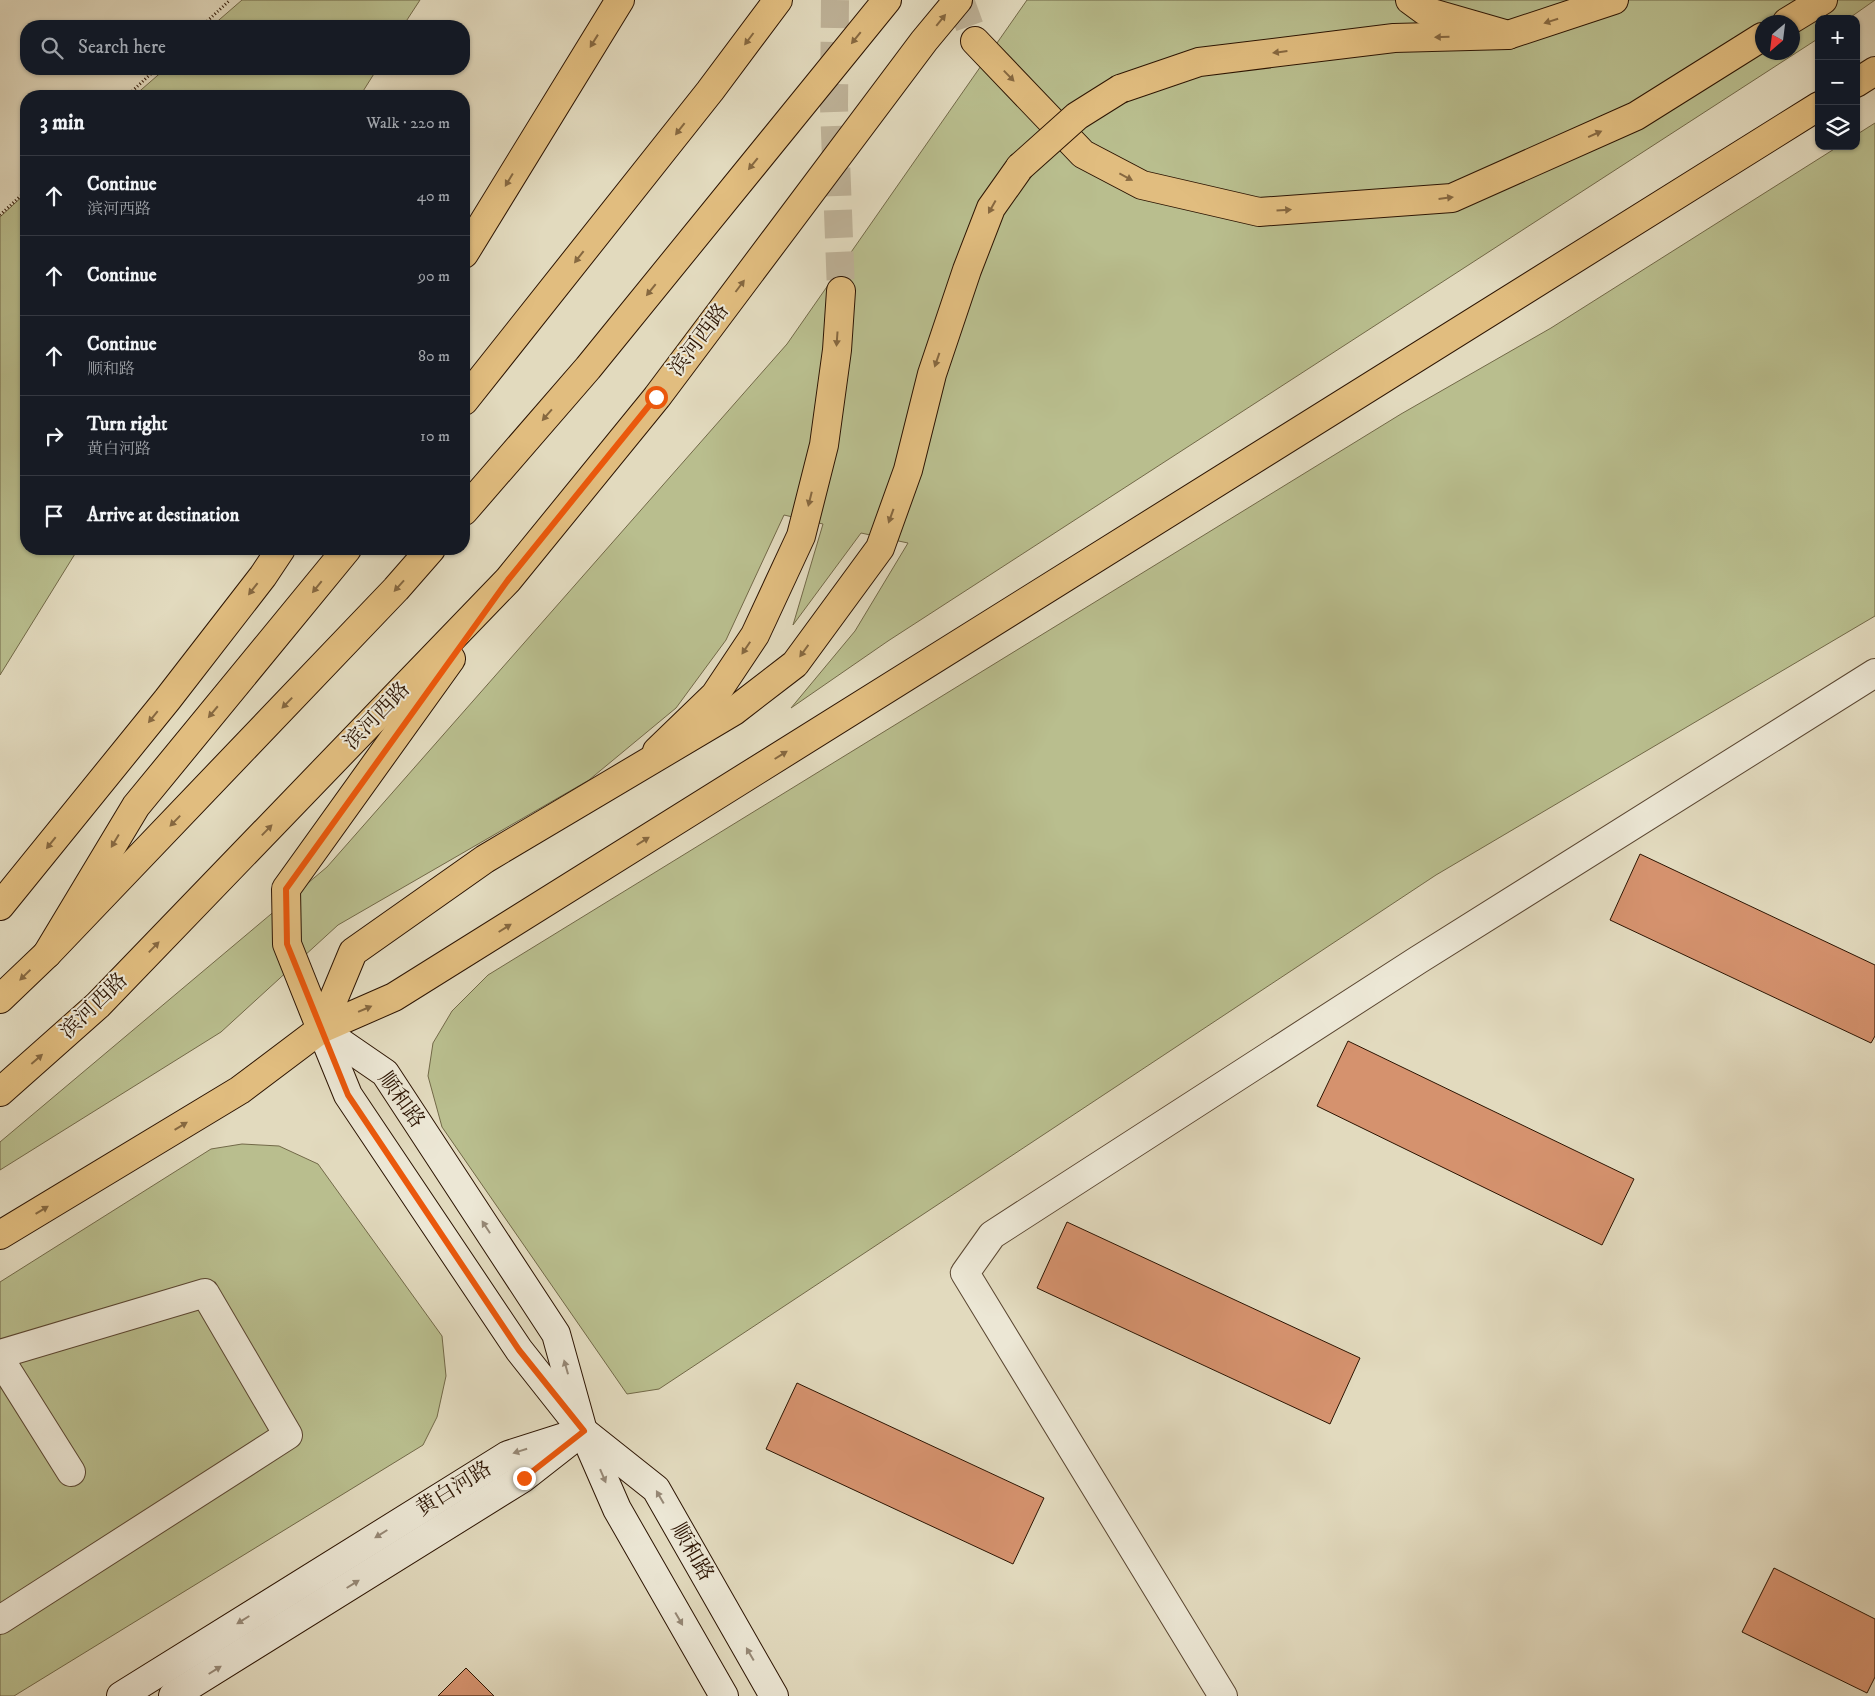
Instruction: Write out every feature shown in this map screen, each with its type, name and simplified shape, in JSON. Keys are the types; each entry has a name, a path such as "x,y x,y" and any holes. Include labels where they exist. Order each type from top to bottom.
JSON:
{"main road":[{"path":"470,244 620,0"},
{"path":"470,394 710,91 778,0"},
{"path":"470,504 588,368 887,0"},
{"name":"滨河西路","path":"0,1092 98,1006 508,580 656,397 924,40 958,0"},
{"path":"1410,0 1425,11 1508,36"},
{"path":"321,1029 353,952 485,859 734,712 795,664 880,548 908,470 932,374 990,208 1020,167 1077,116 1120,90 1199,62 1394,38 1508,36 1614,0"},
{"path":"1798,15 1823,0"},
{"path":"975,41 1083,154 1142,185 1259,212 1452,198 1636,116 1755,41"},
{"path":"1860,80 1875,71"},
{"path":"0,1235 240,1090 321,1029 394,997 1815,109"},
{"path":"638,769 715,695 755,635 801,536 824,445 837,350 841,291"},
{"path":"0,906 173,692 263,576 277,555"},
{"path":"47,954 136,806 342,555"},
{"path":"0,999 47,954 390,596 426,555"},
{"path":"321,1029 287,944 286,889 508,580"}],"street":[{"path":"1223,1696 965,1273 992,1235 1426,955 1875,673"},
{"name":"顺和路","path":"321,1029 385,1073 556,1334 584,1431 617,1509 724,1696"},
{"name":"顺和路","path":"321,1029 348,1095 519,1350 584,1431 656,1489 774,1696"},
{"path":"0,1354 205,1293 288,1436 0,1620"},
{"path":"0,1358 71,1472"},
{"name":"黄白河路","path":"121,1696 508,1455 584,1431"},
{"name":"黄白河路","path":"173,1696 524,1478 584,1431"}],"path":[{"path":"208,20 230,0"},
{"path":"133,90 150,75"},
{"path":"0,215 20,196"}],"green space":[{"path":"242,0 420,0 407,20 219,20"},
{"path":"1027,0 1875,0 1854,15 1815,15 1815,41 1800,50 1800,15 1755,15 1755,60 1785,60 888,641 791,708 855,631 908,543 861,533 793,625 823,524 784,515 726,640 676,708 589,780 338,925 221,1032 0,1170 0,1142 327,867 787,344"},
{"path":"158,75 373,75 364,90 141,90"},
{"path":"1875,123 1875,616 1436,875 659,1389 627,1394 442,1127 428,1076 433,1043 452,1011 488,975 1401,414 1551,328 1833,150 1860,150 1860,132"},
{"path":"20,199 20,555 74,555 0,675 0,217"},
{"path":"242,1144 279,1146 318,1164 442,1336 446,1376 437,1417 423,1445 14,1696 0,1696 0,1282 211,1149"}],"building":[{"path":"1640,854 1875,965 1875,1036 1871,1043 1610,920"},
{"path":"1348,1041 1634,1179 1602,1245 1317,1106"},
{"path":"1067,1222 1360,1358 1330,1424 1037,1288"},
{"path":"797,1383 1044,1498 1013,1564 766,1449"},
{"path":"1774,1568 1875,1619 1875,1677 1867,1693 1742,1632"},
{"path":"466,1668 494,1696 438,1696"}],"tunnel":[{"path":"835,0 834,106 841,291"},
{"path":"960,0 975,41"}],"route":[{"path":"524,1478 584,1431 519,1350 348,1095 287,944 286,889 508,580 656,397"}]}
